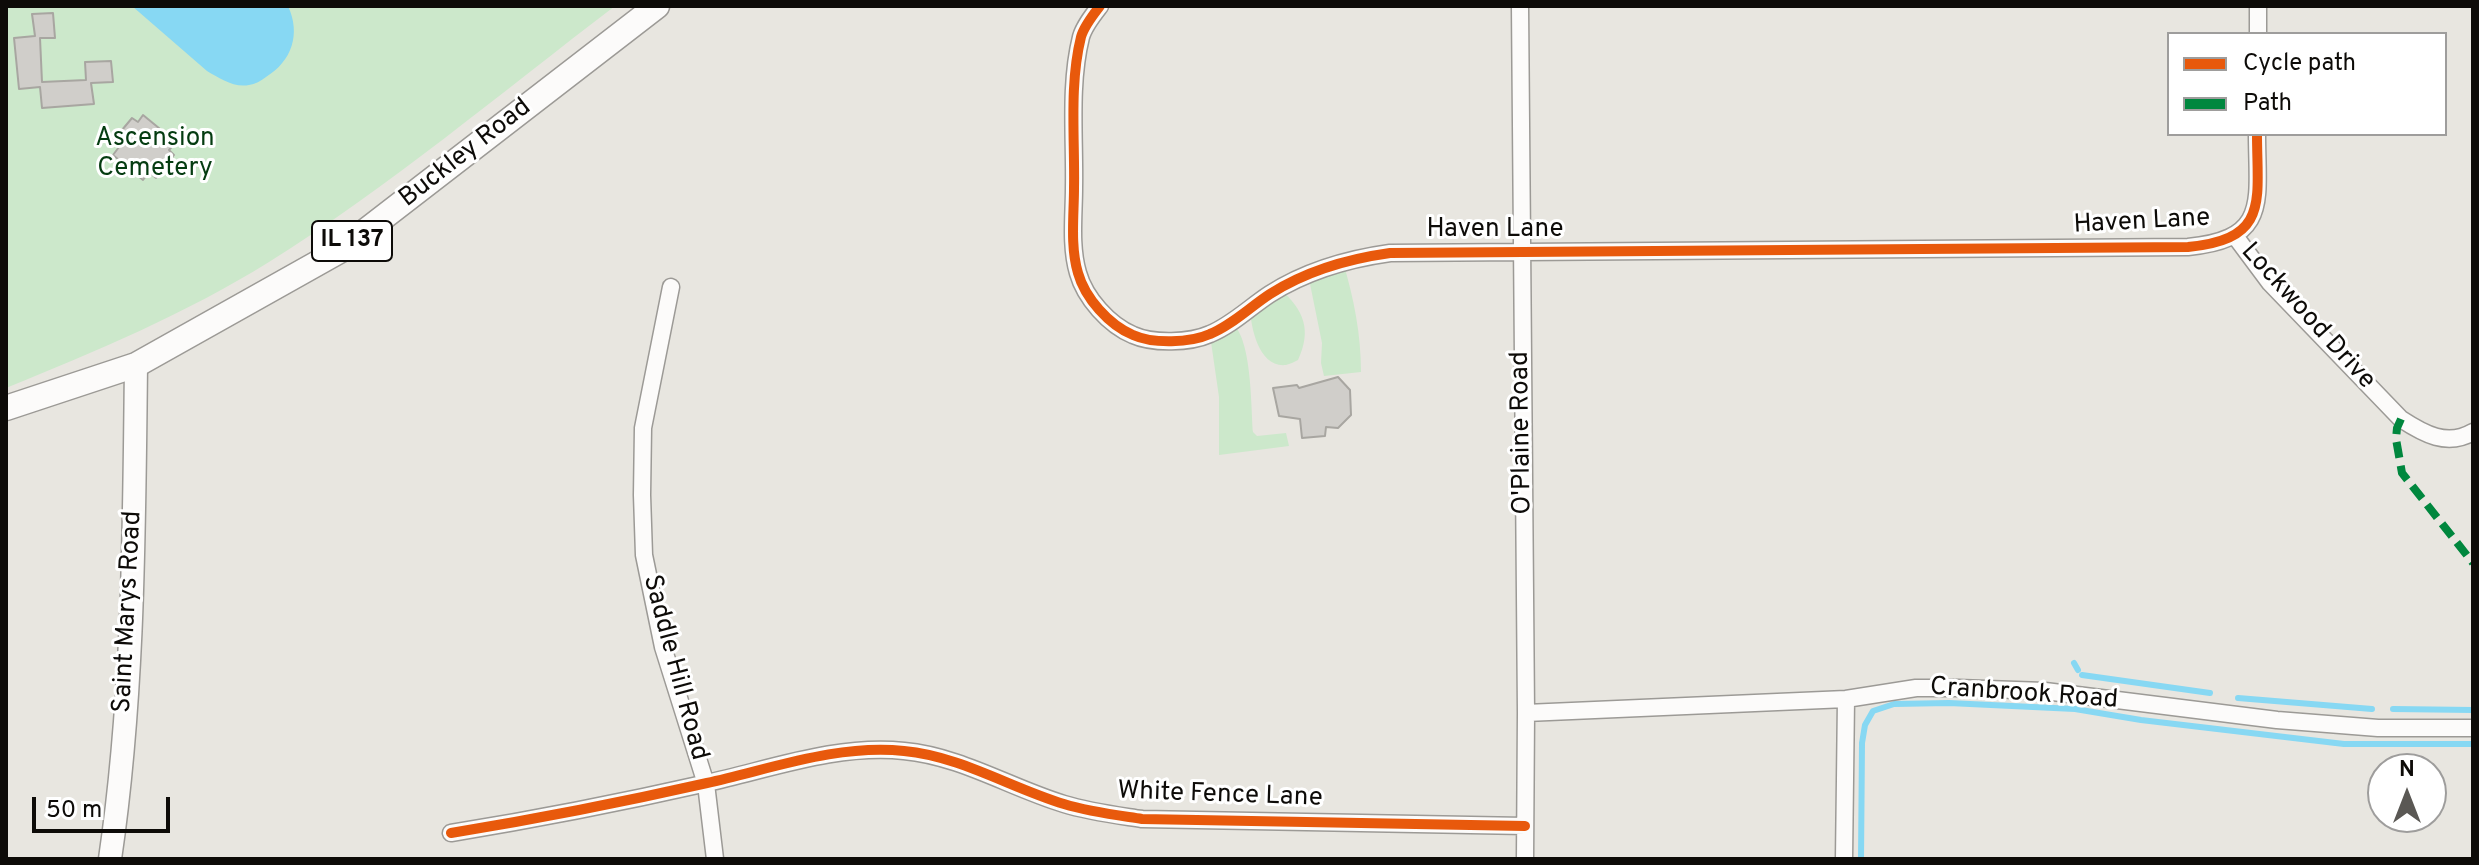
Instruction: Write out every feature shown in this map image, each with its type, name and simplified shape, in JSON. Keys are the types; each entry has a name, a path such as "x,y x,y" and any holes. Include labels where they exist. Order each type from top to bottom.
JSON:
{"main road":[{"name":"Buckley Road","path":"6,408 136,365 341,250 657,6"},
{"name":"Saint Marys Road","path":"110,859 121,779 134,544 136,365"}],"street":[{"name":"Haven Lane","path":"1100,6 1082,35 1075,82 1074,245 1078,274 1089,298 1120,327 1135,336 1171,341 1192,340 1212,334 1272,293 1321,268 1390,253 2188,247 2216,244 2235,236"},
{"name":"O'Plaine Road","path":"1520,6 1525,859"},
{"path":"2258,6 2258,32"},
{"name":"Lockwood Drive","path":"2257,136 2257,201 2250,223 2235,236 2270,283 2401,419 2425,435 2460,440 2473,432"},
{"name":"Saddle Hill Road","path":"671,287 643,428 644,555 663,647 706,784 715,859"},
{"name":"Cranbrook Road","path":"1526,713 1846,699 1916,688 2045,691 2277,720 2378,728 2473,728"},
{"path":"1844,859 1846,699"},
{"name":"White Fence Lane","path":"451,833 706,784 812,757 864,750 904,751 940,758 1064,804 1142,819 1525,826"}],"green space":[{"name":"Ascension Cemetery","path":"6,6 615,6 401,171 269,262 173,315 6,388"},
{"path":"1343,262 1356,317 1361,372 1324,376 1322,343 1308,274"},
{"path":"1280,289 1300,313 1305,330 1298,360 1286,365 1277,364 1263,354 1252,326 1250,309"},
{"path":"1232,323 1239,331 1247,358 1253,432 1257,436 1286,433 1289,446 1219,455 1219,397 1210,335"}],"water":[{"path":"132,6 288,6 294,37 288,55 275,71 256,83 243,86 232,84 207,71"}],"building":[{"path":"53,13 55,38 40,38 42,82 86,80 85,62 111,61 113,82 91,83 94,104 42,108 40,87 19,89 14,38 35,36 32,14"},
{"path":"143,115 176,142 169,150 174,155 156,178 149,172 143,180 113,155 119,147 112,142 132,118 138,122"},
{"path":"1338,377 1350,390 1351,415 1338,428 1326,427 1325,436 1302,438 1300,419 1279,416 1273,388 1297,385 1299,388"}],"waterway":[{"path":"2074,663 2078,670"},
{"path":"2082,675 2210,693"},
{"path":"2238,698 2372,709"},
{"path":"1861,859 1862,743 1865,725 1873,711 1894,704 1949,703 2075,709 2344,744 2473,744"},
{"path":"2393,709 2473,710"}],"marked path":[{"path":"2401,419 2396,439 2402,473 2473,563"}],"cycle path":[{"path":"1100,6 1082,33 1077,55 1073,112 1074,252 1081,282 1099,310 1115,325 1151,340 1202,337 1226,326 1270,294 1298,279 1343,263 1390,253 2188,247 2215,243 2246,225 2253,213 2258,179 2257,136"},
{"path":"451,833 644,797 829,754 879,750 945,759 1064,804 1142,819 1525,826"}]}
